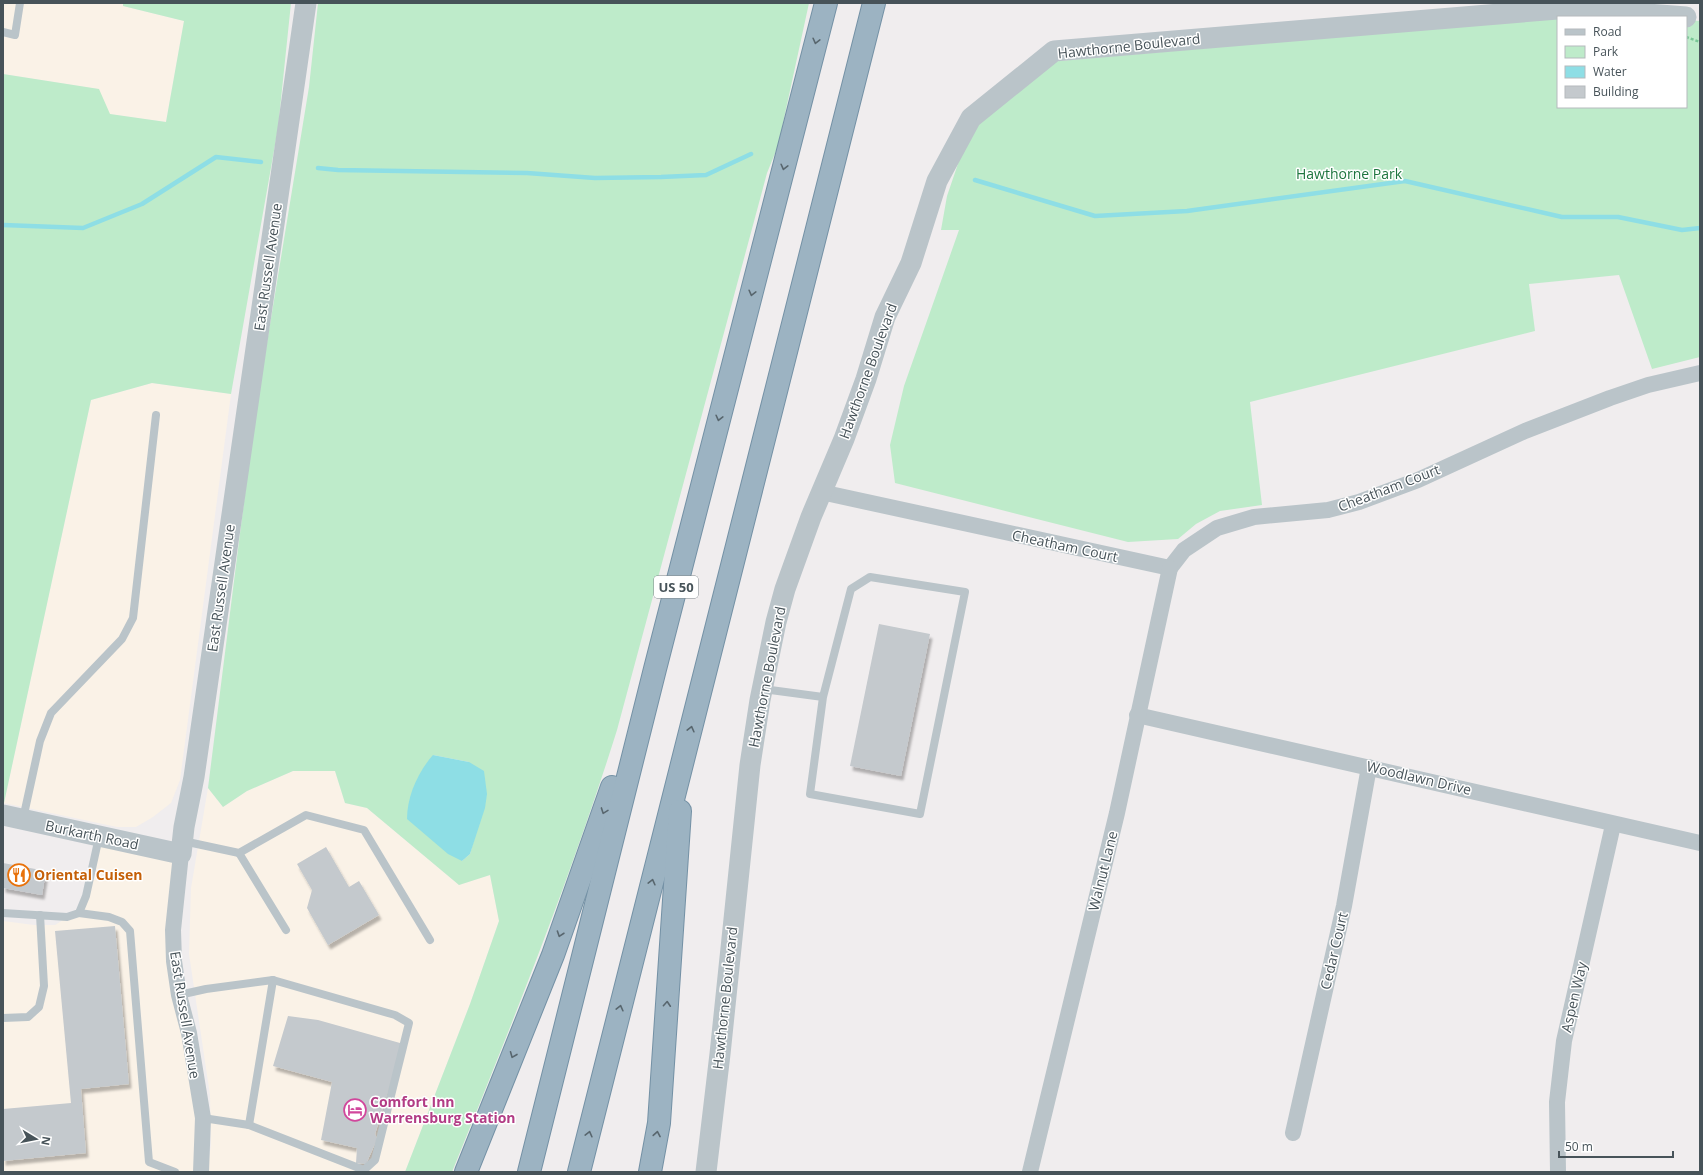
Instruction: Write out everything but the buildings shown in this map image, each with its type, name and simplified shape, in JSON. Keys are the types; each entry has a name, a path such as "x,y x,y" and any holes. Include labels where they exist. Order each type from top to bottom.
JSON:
{"highway":[{"name":"US 50","path":"529,1172 655,669 826,3"},
{"path":"579,1172 874,3"},
{"path":"466,1172 553,955 655,669"},
{"path":"650,1172 659,1123 680,823 682,762"}],"street":[{"name":"East Russell Avenue","path":"201,1172 203,1118 189,1033 179,995 174,961 173,930 181,848 194,777 306,3"},
{"name":"Hawthorne Boulevard","path":"706,1172 720,1054 750,765 762,688 776,622 785,589 821,492 844,439 866,379 884,317 911,263 936,181 971,118 1054,51 1570,8 1673,16"},
{"name":"Hawthorne Boulevard","path":"1687,17 1700,18"},
{"name":"Cheatham Court","path":"821,492 1170,568 1184,550 1217,528 1254,517 1328,510 1359,502 1418,480 1524,432 1610,398 1648,385 1700,372"},
{"name":"Walnut Lane","path":"1030,1172 1117,813 1170,568"},
{"name":"Woodlawn Drive","path":"1137,715 1567,812 1613,825 1700,843"},
{"name":"Cedar Court","path":"1293,1133 1344,906 1369,767"},
{"name":"Burkarth Road","path":"3,815 99,836 181,848"},
{"name":"Aspen Way","path":"1558,1172 1557,1102 1564,1041 1613,825"}],"lane":[{"path":"3,32 15,35 20,3"},
{"path":"23,820 40,741 51,713 122,639 133,618 156,415"},
{"path":"870,577 965,592 920,814 810,794 823,697 851,589 870,577"},
{"path":"762,688 823,697"},
{"path":"181,848 239,853 306,815 364,830 430,940"},
{"path":"79,913 86,896 99,836"},
{"path":"239,853 286,930"},
{"path":"3,913 68,917 79,913 109,917 122,922 130,931 149,1162 175,1172"},
{"path":"3,1018 28,1017 39,1007 44,986 40,915"},
{"path":"179,995 206,989 273,980 395,1015 410,1023 375,1160 364,1170 250,1125 203,1118"},
{"path":"250,1125 273,980"}],"path":[{"path":"1687,37 1700,42"}],"shaded area":[{"path":"3,3 123,3 123,6 184,21 166,122 109,114 98,89 3,74"},
{"path":"152,383 231,394 180,780 171,803 153,817 136,827 117,827 4,803 91,400"},
{"path":"293,771 335,771 345,803 367,808 459,885 490,875 499,921 470,1004 405,1172 207,1172 211,1145 210,1095 189,954 191,888 208,788 223,807 247,791"},
{"path":"98,844 174,859 173,930 189,1033 201,1172 3,1172 3,921 34,925 55,925 71,915 84,901"}],"green space":[{"path":"123,3 291,3 278,128 231,394 152,383 91,400 4,803 3,74 99,89 110,114 166,122 184,21 123,6"},
{"path":"318,3 809,3 778,146 767,173 617,730 560,897 518,1008 452,1172 405,1172 470,1004 499,921 490,875 459,885 367,808 345,803 335,771 293,771 247,791 223,807 208,788 254,422 309,87","holes":["433,755 469,762 475,836 470,854 462,861"]},
{"name":"Hawthorne Park","path":"1557,17 1557,108 1687,108 1687,20 1700,21 1700,357 1652,369 1619,275 1529,284 1535,331 1250,402 1262,505 1220,511 1196,524 1178,539 1128,542 895,483 890,445 904,386 959,230 941,230 947,196 961,155 974,126 1048,62"}],"water":[{"path":"433,755 469,762 484,771 487,794 485,808 470,854 462,861 448,854 407,819 409,802 414,785"}],"waterway":[{"path":"318,168 338,170 527,173 595,178 661,177 706,175 751,154"},
{"path":"3,225 83,228 142,204 216,157 261,162"},
{"path":"975,180 1095,216 1187,211 1405,181 1562,217 1618,217 1682,230 1700,228"}],"place":[{"name":"Oriental Cuisen","path":"19,875"},
{"name":"Comfort Inn Warrensburg Station","path":"355,1110"}]}
